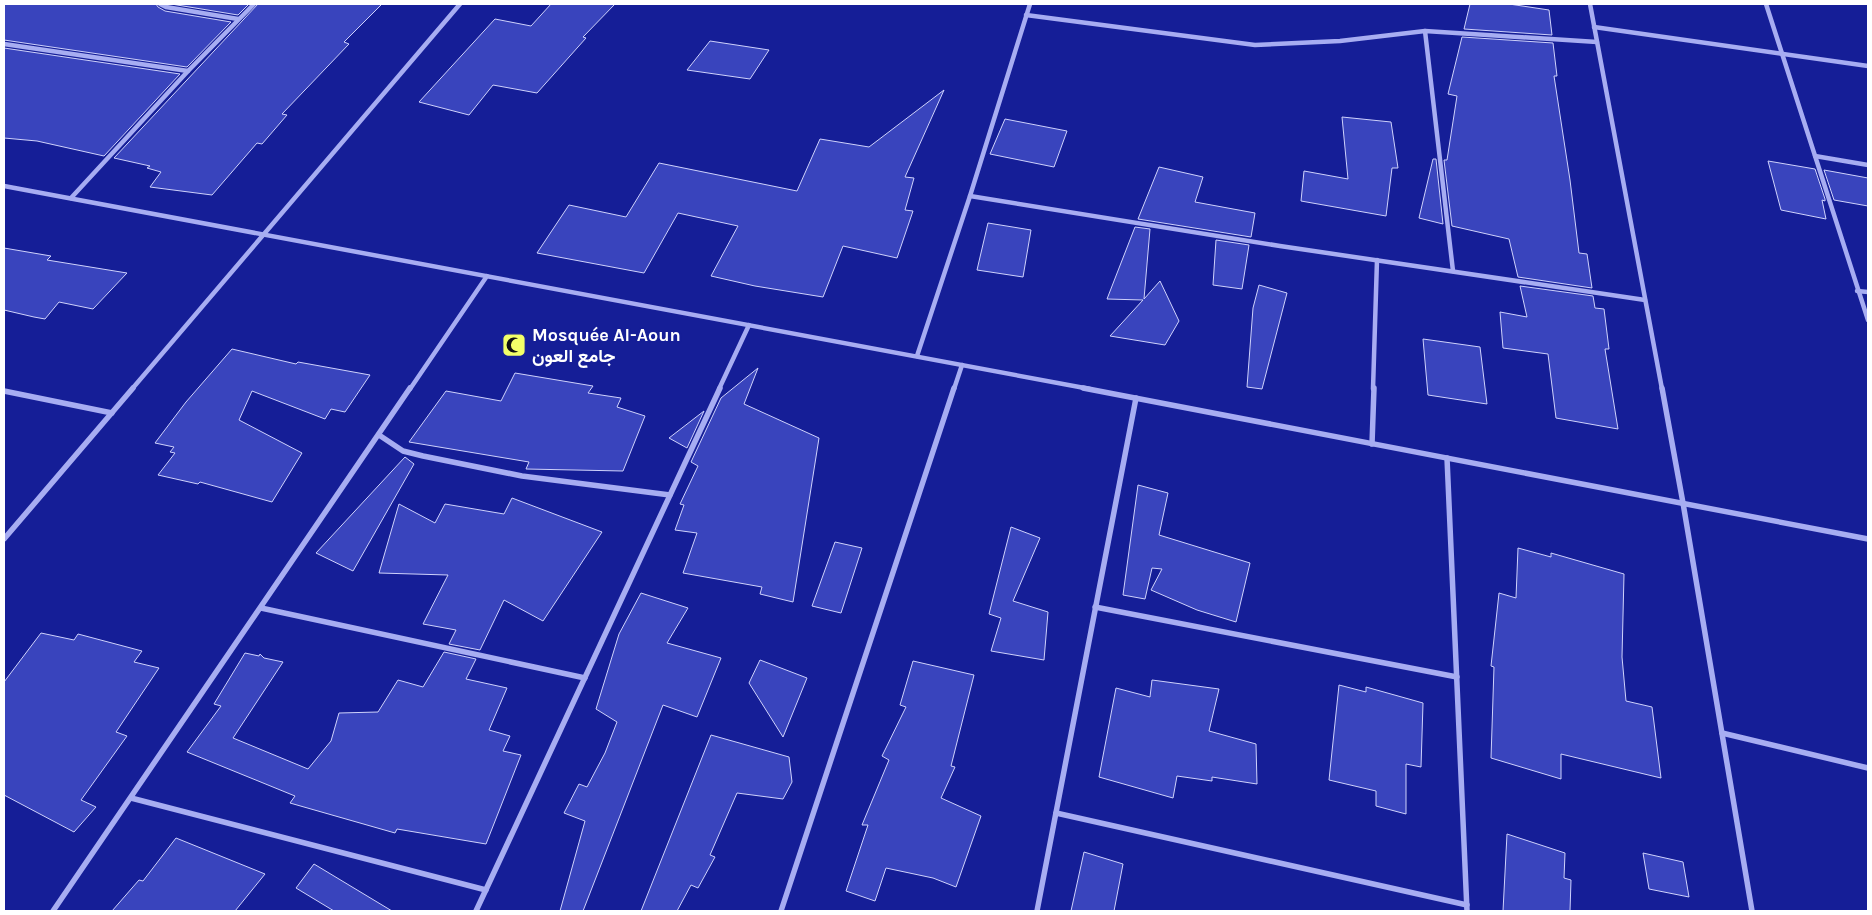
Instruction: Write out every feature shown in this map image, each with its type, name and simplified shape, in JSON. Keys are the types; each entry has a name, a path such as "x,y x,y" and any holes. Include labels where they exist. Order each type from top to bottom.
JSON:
{"street":[{"path":"160,4 166,7 238,19"},
{"path":"71,198 188,71 254,4"},
{"path":"4,540 460,4"},
{"path":"916,356 970,196 1030,4"},
{"path":"1590,4 1683,503 1752,911"},
{"path":"1766,4 1868,320"},
{"path":"1026,15 1255,46 1340,41 1425,31 1596,42"},
{"path":"1594,27 1868,66"},
{"path":"1425,31 1453,272"},
{"path":"4,44 188,71"},
{"path":"1815,156 1868,164"},
{"path":"4,186 916,356 1868,539"},
{"path":"970,196 1453,272 1645,300"},
{"path":"1372,444 1377,260"},
{"path":"53,911 487,276"},
{"path":"1858,291 1868,292"},
{"path":"476,911 749,325"},
{"path":"781,911 962,365"},
{"path":"4,391 112,412"},
{"path":"1036,911 1136,398"},
{"path":"379,435 403,451 422,456 522,476 670,495"},
{"path":"1056,813 1467,908 1448,458"},
{"path":"261,608 585,678"},
{"path":"1095,608 1457,677"},
{"path":"1722,733 1868,768"},
{"path":"131,798 486,890"}],"building":[{"path":"4,4 156,4 165,11 231,22 187,67 4,40"},
{"path":"171,4 249,4 238,15"},
{"path":"258,4 382,4 344,42 349,44 282,114 287,115 262,144 257,143 212,195 150,187 161,172 147,168 150,166 114,158"},
{"path":"551,4 615,4 583,37 586,38 537,93 493,85 469,115 419,102 495,19 531,26"},
{"path":"1470,4 1509,4 1549,10 1552,35 1464,29"},
{"path":"1462,37 1553,43 1557,76 1554,76 1579,253 1587,254 1592,288 1518,277 1509,239 1452,226 1444,160 1447,160 1457,96 1448,94"},
{"path":"710,41 769,50 750,79 687,70"},
{"path":"4,48 180,74 104,156 37,141 4,138"},
{"path":"944,90 905,177 914,178 905,210 913,211 897,258 843,246 823,297 755,286 711,276 738,226 678,213 644,273 537,253 569,205 626,217 659,163 797,191 820,139 869,147"},
{"path":"1342,117 1391,122 1398,168 1392,168 1386,216 1301,201 1304,171 1348,179"},
{"path":"1005,119 1067,131 1054,167 990,154"},
{"path":"1433,159 1436,159 1443,224 1419,218"},
{"path":"1768,161 1815,169 1825,199 1825,201 1822,200 1826,219 1781,210"},
{"path":"1159,167 1203,177 1195,202 1255,213 1251,237 1138,219"},
{"path":"1824,170 1868,178 1868,206 1834,200"},
{"path":"988,223 1031,230 1023,277 977,270"},
{"path":"1135,227 1150,229 1144,299 1160,281 1179,321 1165,345 1110,336 1143,300 1107,299"},
{"path":"1216,240 1249,245 1242,289 1213,285"},
{"path":"4,248 51,256 47,260 127,273 93,309 59,302 45,319 34,317 4,310"},
{"path":"1259,285 1287,293 1262,389 1247,387 1253,308"},
{"path":"1520,286 1593,296 1595,308 1604,309 1609,349 1605,349 1618,429 1556,418 1548,354 1503,348 1500,312 1527,317"},
{"path":"1423,339 1480,347 1487,404 1428,395"},
{"path":"232,349 296,364 298,362 370,375 345,412 331,409 325,419 252,391 239,420 302,453 272,502 200,482 198,484 158,475 175,453 170,452 174,447 155,443 186,402"},
{"path":"758,368 744,404 819,438 793,602 760,594 762,587 683,573 697,533 675,530 684,505 680,504 698,466 691,462 721,398"},
{"path":"515,373 593,386 588,393 621,398 617,407 645,416 623,471 526,469 529,462 409,442 446,391 501,401"},
{"path":"704,411 687,448 669,438"},
{"path":"405,457 414,464 353,571 316,553"},
{"path":"1138,485 1168,493 1159,535 1250,563 1236,622 1197,610 1151,590 1162,569 1152,568 1145,599 1123,595"},
{"path":"512,498 602,532 543,621 504,600 480,650 449,644 456,630 423,624 448,575 379,573 399,504 435,523 445,504 504,514"},
{"path":"1011,527 1040,538 1013,601 1048,612 1044,660 991,651 1001,618 989,614"},
{"path":"835,542 862,548 841,613 812,606"},
{"path":"1518,548 1551,557 1551,553 1624,574 1622,657 1626,701 1652,707 1661,778 1561,754 1561,779 1491,758 1494,667 1491,666 1499,593 1516,598"},
{"path":"641,593 688,608 667,643 721,658 697,717 663,705 583,911 560,911 585,821 564,813 579,784 587,787 605,753 617,722 596,709 619,634"},
{"path":"41,633 74,640 78,634 142,651 134,662 159,668 116,732 127,736 81,800 96,807 74,832 4,795 4,682"},
{"path":"444,652 476,659 466,679 507,688 489,730 510,736 503,751 521,755 486,844 397,829 395,833 290,803 295,796 187,752 221,706 214,704 245,653 259,656 260,654 264,658 283,662 233,738 308,769 331,741 339,713 378,712 398,680 423,687"},
{"path":"760,660 807,678 783,737 749,683"},
{"path":"913,661 974,675 951,766 955,767 941,798 981,816 956,887 933,878 886,868 875,901 846,891 868,825 862,825 889,760 882,756 906,707 900,705"},
{"path":"1152,680 1219,689 1209,731 1256,744 1257,784 1212,777 1212,781 1177,776 1173,798 1099,777 1116,688 1150,697"},
{"path":"1339,685 1366,692 1366,687 1423,703 1421,767 1406,764 1406,814 1376,806 1376,791 1329,780"},
{"path":"711,735 789,757 792,782 783,799 737,793 710,855 715,857 698,888 691,885 677,911 641,911"},
{"path":"1507,834 1565,853 1564,878 1571,880 1570,911 1503,911"},
{"path":"176,838 265,874 235,911 112,911 139,880 143,881"},
{"path":"1084,852 1123,864 1114,911 1071,911"},
{"path":"1643,853 1683,862 1689,897 1649,889"},
{"path":"314,864 392,911 334,911 296,888"}],"place":[{"name":"Mosquée Al-Aoun جامع العون","path":"514,345"}]}
